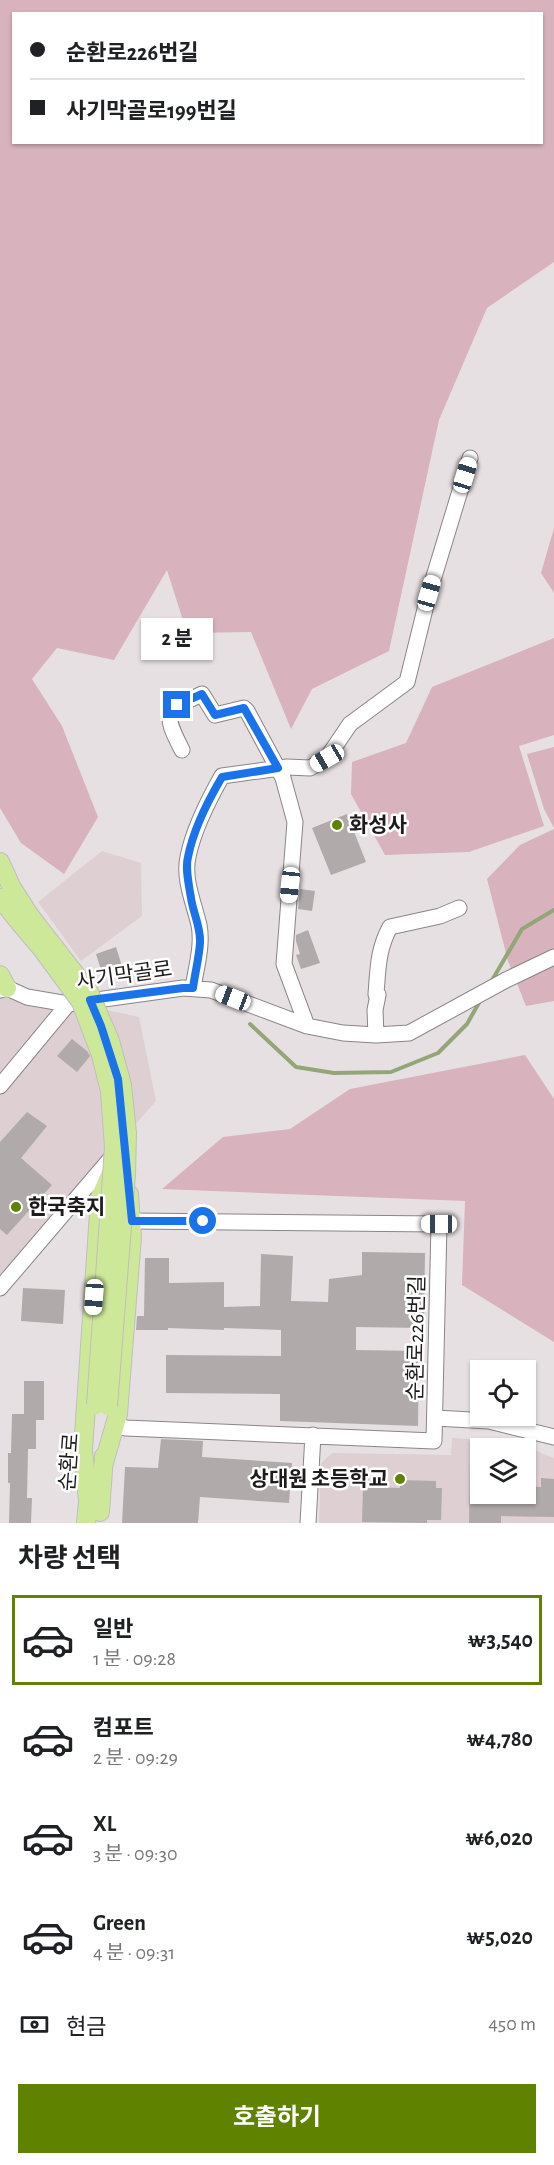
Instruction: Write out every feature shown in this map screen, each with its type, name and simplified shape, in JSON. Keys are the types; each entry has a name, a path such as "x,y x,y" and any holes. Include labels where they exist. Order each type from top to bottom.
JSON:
{"main road":[{"path":"0,862 25,920"},
{"path":"0,898 60,952 89,992 110,1041 122,1085 127,1133 126,1174 102,1406"},
{"path":"103,1466 116,1425 132,1221 124,1142"},
{"path":"88,1501 82,1450 100,1198 124,1142"},
{"name":"순환로","path":"99,1523 103,1466 102,1406"},
{"name":"순환로","path":"87,1523 88,1501 102,1406"}],"street":[{"path":"193,988 200,942 199,925 191,901 187,858 211,795 222,777 283,767 310,768 327,758 350,724 407,682 429,593 470,458"},
{"path":"182,750 169,723 171,714 177,705 202,694 215,715 244,708 248,711 283,767 283,778 295,822 284,964 307,1026"},
{"path":"376,1035 378,960 382,942 390,927 440,916 459,908"},
{"name":"사기막골로","path":"0,1086 68,1004 193,988 211,990 307,1026 343,1033 376,1035 409,1033 554,957"},
{"path":"2,984 27,997 68,1004"},
{"path":"0,1288 124,1142 118,1079 90,1000"},
{"name":"순환로226번길","path":"116,1425 126,1428 434,1441 439,1224 132,1221"},
{"path":"435,1418 489,1421 554,1437"},
{"path":"308,1523 313,1436"}],"shaded area":[{"path":"0,0 554,0 554,262 487,308 439,420 389,651 312,689 291,729 251,632 187,633 167,570 114,660 57,648 32,679 62,726 98,817 64,874 21,843 0,808"},
{"path":"554,528 554,593 541,573"},
{"path":"554,638 554,735 519,746 544,826 469,852 385,855 351,794 352,762 406,743 432,687"},
{"path":"554,747 554,828 544,809 527,754"},
{"path":"554,829 554,1001 526,1006 508,961 487,879 520,845"},
{"path":"102,851 141,863 142,916 81,961 38,902"},
{"path":"7,988 139,1017 156,1101 0,1279 0,990"},
{"path":"525,1055 554,1099 554,1342 462,1285 465,1201 162,1189 223,1137 290,1129 350,1089"},
{"name":"상대원 초등학교","path":"452,1438 470,1439 470,1504 536,1504 536,1451 554,1458 554,1523 319,1523 321,1463 332,1453 451,1455"}],"building":[{"path":"347,814 366,862 331,875 312,828"},
{"path":"300,889 315,891 312,911 298,909"},
{"path":"308,930 320,963 301,969 296,955 300,954 296,935"},
{"path":"116,947 123,969 102,973 96,954"},
{"path":"72,1039 90,1056 77,1072 57,1056"},
{"name":"한국축지","path":"27,1112 47,1126 21,1158 52,1185 7,1235 0,1229 0,1142"},
{"path":"362,1252 425,1253 424,1328 356,1327 356,1350 419,1351 418,1426 280,1421 280,1394 166,1393 166,1355 281,1356 281,1330 168,1328 168,1330 136,1330 137,1316 144,1316 145,1258 169,1258 169,1283 224,1282 224,1307 260,1306 261,1254 293,1256 291,1301 328,1302 329,1279 362,1275"},
{"path":"23,1288 65,1290 63,1324 21,1321"},
{"path":"24,1381 44,1381 44,1420 36,1420 36,1449 28,1449 27,1498 32,1498 31,1523 9,1523 8,1453 11,1453 12,1414 24,1414"},
{"path":"161,1439 203,1441 202,1457 292,1463 289,1503 200,1497 198,1523 122,1523 125,1467 158,1468"},
{"path":"470,1461 470,1504 536,1504 536,1487 541,1487 541,1478 554,1479 554,1517 501,1516 501,1523 469,1523"},
{"path":"400,1480 436,1481 436,1488 442,1488 441,1520 427,1520 427,1523 362,1522 363,1487 400,1488"}],"waterway":[{"path":"491,982 522,929 554,910"},
{"path":"250,1024 296,1067 334,1073 391,1072 438,1053 467,1024 480,1001"}],"place":[{"name":"화성사","path":"337,825"},
{"name":"한국축지","path":"16,1207"},
{"name":"상대원 초등학교","path":"400,1479"}],"route":[{"path":"177,705 202,694 215,715 244,708 248,711 278,768 222,777 211,795 192,843 187,858 191,901 199,925 200,942 193,988 90,1000 118,1079 132,1221 203,1221"}]}
